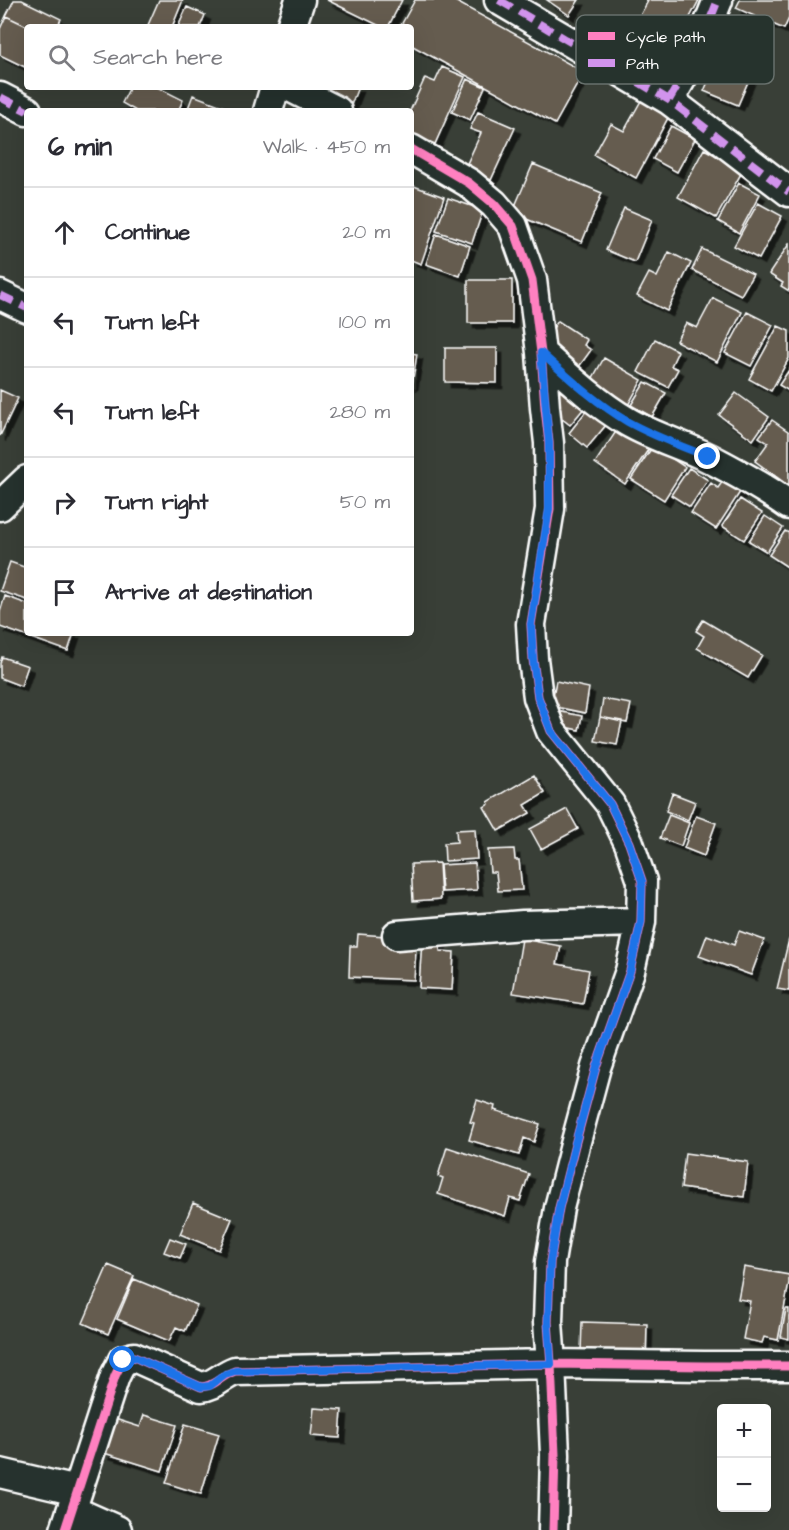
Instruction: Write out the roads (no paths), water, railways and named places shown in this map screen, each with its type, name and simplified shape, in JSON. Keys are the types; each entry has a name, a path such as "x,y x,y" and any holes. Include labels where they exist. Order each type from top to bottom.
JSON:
{"street":[{"path":"292,24 300,0"},
{"path":"499,0 576,45"},
{"path":"712,15 718,0"},
{"path":"642,84 669,100 789,192"},
{"path":"669,100 678,84"},
{"path":"269,108 274,90"},
{"path":"296,90 331,108"},
{"path":"0,97 24,109"},
{"path":"414,151 469,183 494,204 513,226 532,280 549,443 549,509 531,624 538,697 551,731 610,804 629,843 642,881 641,922 630,971 596,1067 559,1208 550,1262 548,1322 555,1455 553,1530"},
{"path":"0,296 24,307"},
{"path":"541,353 593,398 629,422 708,457 771,492 789,505"},
{"path":"0,506 24,483"},
{"path":"397,934 523,925 641,922"},
{"path":"71,1511 115,1376 123,1360 134,1357 201,1387 210,1386 225,1374 235,1371 551,1364 789,1366"},
{"path":"0,1473 71,1511 117,1530"}]}
